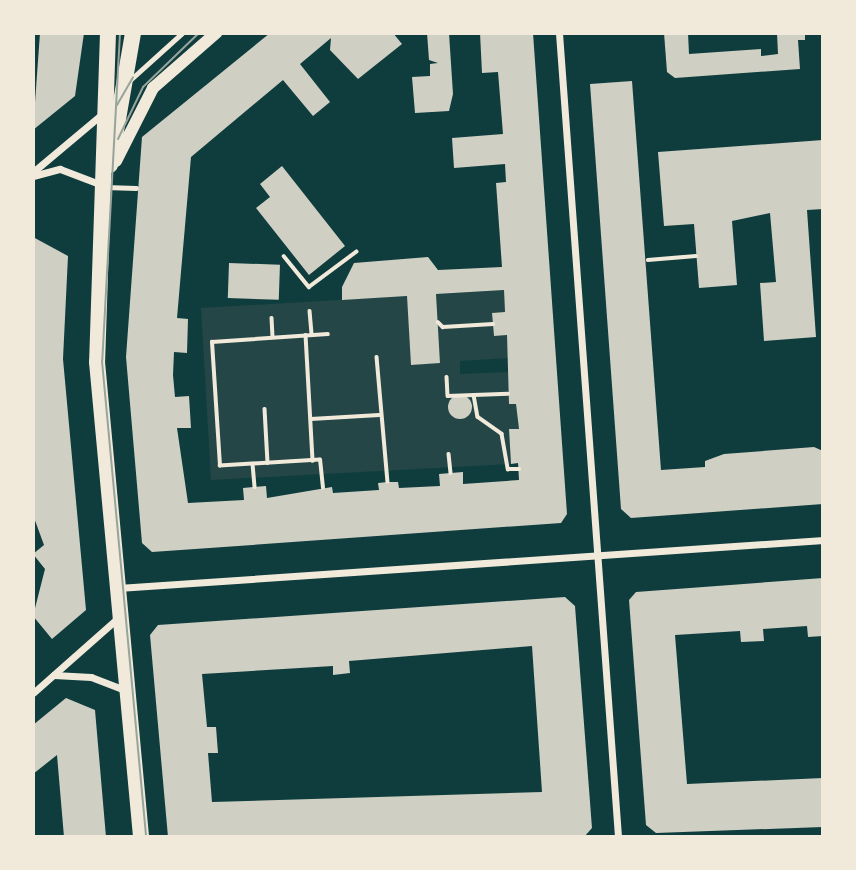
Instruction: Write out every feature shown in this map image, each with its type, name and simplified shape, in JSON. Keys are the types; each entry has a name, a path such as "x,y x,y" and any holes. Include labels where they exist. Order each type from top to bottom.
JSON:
{"main road":[{"path":"108,33 102,114 105,187 97,362 141,837"},
{"path":"105,187 131,80 133,33"}],"street":[{"path":"33,174 60,169 105,187 153,88 216,33"},
{"path":"559,33 618,837"},
{"path":"33,174 102,114"},
{"path":"118,588 823,540"},
{"path":"33,693 121,616"},
{"path":"54,675 91,677 128,692"}],"lane":[{"path":"102,114 131,80 182,33"},
{"path":"105,187 136,188"}],"path":[{"path":"284,256 309,287 356,252"},
{"path":"648,260 696,256"},
{"path":"310,311 312,335"},
{"path":"272,318 273,338"},
{"path":"438,321 443,327 493,324"},
{"path":"323,488 320,460 219,466 212,342 328,334"},
{"path":"306,335 313,461"},
{"path":"377,357 379,415 388,482"},
{"path":"447,377 448,396 508,394"},
{"path":"474,395 478,417 502,434 508,469 519,469"},
{"path":"265,409 268,463"},
{"path":"311,419 379,415"},
{"path":"449,454 451,473"},
{"path":"253,464 255,487"}],"shaded area":[{"path":"504,290 505,312 492,314 494,336 507,335 509,358 460,361 460,374 510,372 509,404 516,404 519,429 509,429 511,464 211,480 201,308 407,296 412,365 440,362 436,294"}],"building":[{"path":"40,33 84,33 75,96 33,130"},
{"path":"270,33 393,33 402,44 358,79 330,50 331,38 300,64 330,102 313,116 283,80 191,157 177,318 188,319 187,353 174,352 173,375 175,397 189,396 191,428 177,428 188,503 244,500 243,488 266,486 267,498 332,487 333,493 379,490 378,483 388,482 398,482 399,488 440,486 439,474 463,472 463,484 519,480 518,463 511,464 509,429 519,429 516,404 509,404 507,335 494,336 492,313 505,312 504,290 436,294 440,363 411,365 407,296 342,300 342,287 354,263 428,257 438,270 502,267 496,183 506,182 505,164 454,168 452,138 503,134 498,72 482,73 480,33 533,33 567,514 561,523 152,552 142,543 126,357 142,137"},
{"path":"427,33 449,33 453,94 449,111 415,113 412,77 430,76 430,64 438,63 429,60"},
{"path":"664,33 688,33 689,54 761,49 761,56 778,54 777,33 805,33 805,40 798,40 800,69 675,78 667,72"},
{"path":"632,81 661,470 705,467 705,461 724,454 814,447 823,451 823,504 631,518 621,509 590,84"},
{"path":"823,140 823,209 807,210 816,337 764,341 760,283 776,282 770,213 732,221 737,285 699,288 694,224 664,226 658,152"},
{"path":"282,166 345,246 309,275 256,208 270,197 260,184"},
{"path":"33,237 68,256 63,359 86,610 52,639 33,616 45,569 33,554 44,545 33,515"},
{"path":"229,263 280,265 279,300 228,298"},
{"path":"460,395 469,398 472,407 469,416 460,419 451,416 448,407 451,398"},
{"path":"823,578 823,636 808,637 807,626 763,629 764,641 741,642 740,631 675,635 687,784 823,778 823,827 656,833 646,825 629,600 636,592"},
{"path":"565,597 575,606 592,828 584,837 168,837 150,635 158,625","holes":["532,646 542,792 212,802 208,753 218,753 216,727 207,727 202,674 333,666 333,675 350,673 349,661"]},
{"path":"66,698 95,710 106,837 64,837 57,755 33,774 33,725"}],"tram line":[{"path":"120,33 102,361 146,837"},
{"path":"118,139 143,87 199,33"},
{"path":"117,105 133,77"}]}
